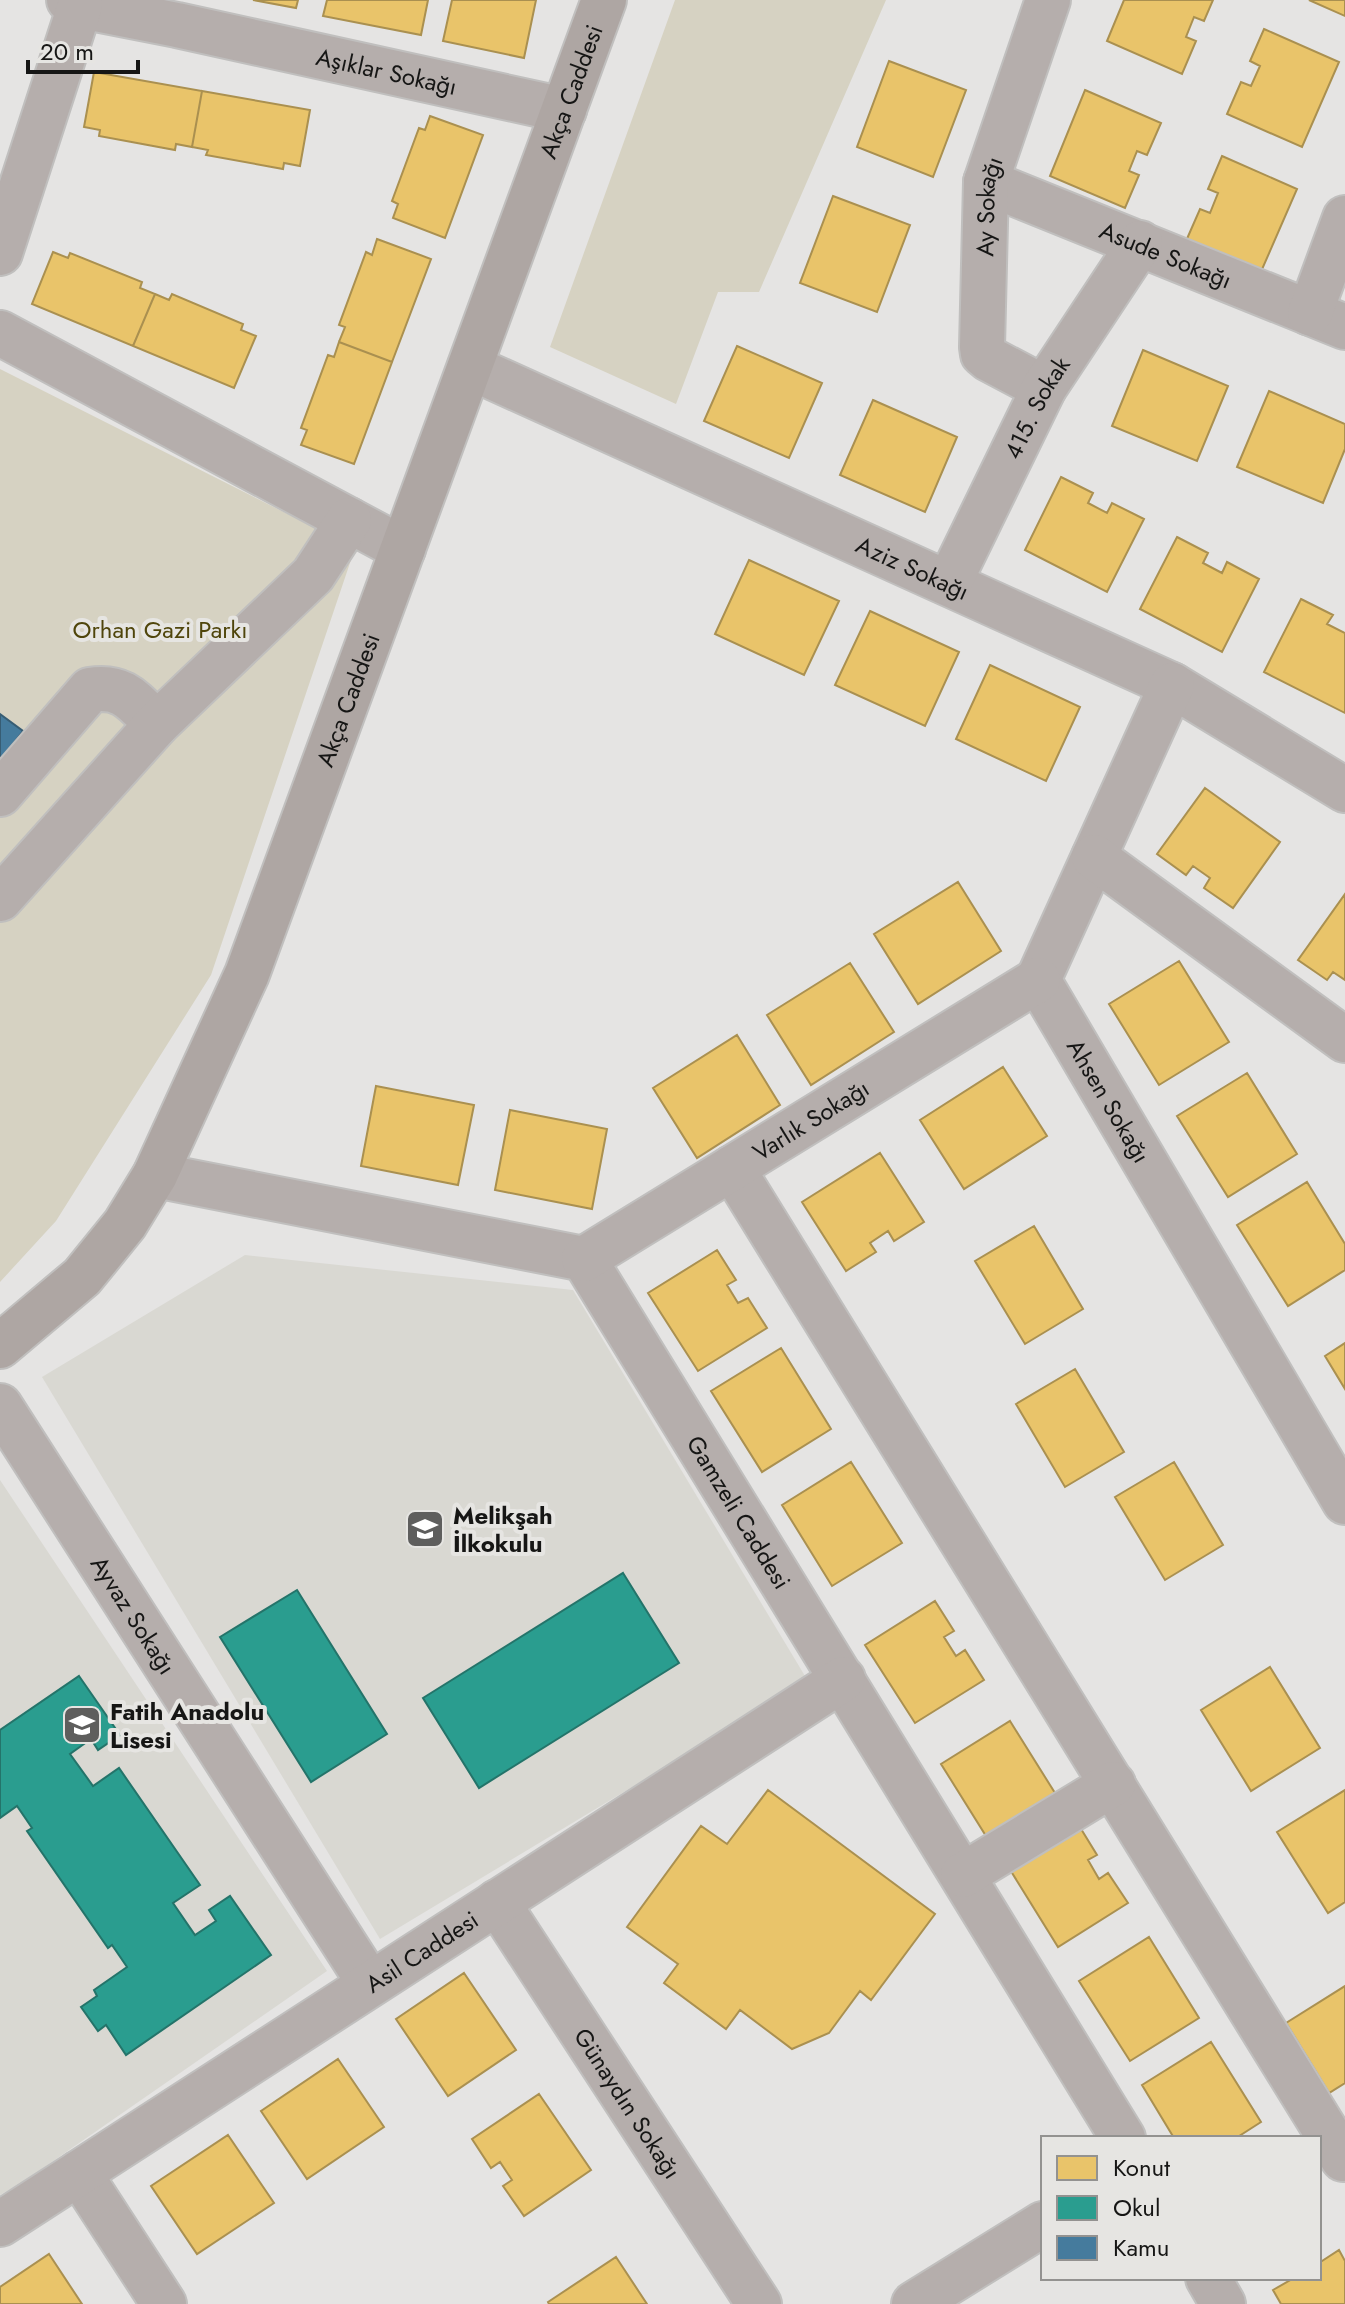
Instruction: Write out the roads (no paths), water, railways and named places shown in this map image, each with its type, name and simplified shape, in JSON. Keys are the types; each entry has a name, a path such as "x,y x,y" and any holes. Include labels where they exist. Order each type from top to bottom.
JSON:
{"main road":[{"name":"Akça Caddesi","path":"0,1346 82,1277 125,1224 155,1175 247,974 604,0"}],"street":[{"name":"Ay Sokağı","path":"1044,388 983,354 986,182 1048,0"},
{"name":"Aşıklar Sokağı","path":"74,3 564,110"},
{"path":"0,253 74,3"},
{"name":"Asude Sokağı","path":"986,182 1328,320"},
{"path":"1328,320 1345,218"},
{"name":"415. Sokak","path":"949,583 1044,388 1140,243"},
{"path":"0,333 403,549"},
{"name":"Aziz Sokağı","path":"470,367 1172,685 1345,790"},
{"path":"0,899 157,724 313,575 349,520"},
{"path":"1038,980 1172,685"},
{"path":"0,794 90,690 105,687 126,694 157,724"},
{"path":"1094,857 1345,1040"},
{"name":"Varlık Sokağı","path":"584,1259 1038,980"},
{"name":"Ahsen Sokağı","path":"1038,980 1345,1502"},
{"path":"732,1168 1113,1784 1320,2136"},
{"path":"155,1175 584,1259"},
{"name":"Gamzeli Caddesi","path":"584,1259 1122,2136"},
{"name":"Ayvaz Sokağı","path":"0,1406 370,1984"},
{"name":"Asil Caddesi","path":"0,2224 843,1679"},
{"path":"963,1875 1113,1784"},
{"name":"Günaydın Sokağı","path":"497,1902 759,2304"},
{"path":"1321,2138 1336,2163"},
{"path":"79,2173 164,2304"},
{"path":"914,2304 1041,2225"},
{"path":"1209,2280 1223,2304"}],"place":[{"name":"Melikşah İlkokulu","path":"425,1529"},
{"name":"Fatih Anadolu Lisesi","path":"82,1725"}],"park label":[{"name":"Orhan Gazi Parkı","path":"160,629"}]}
